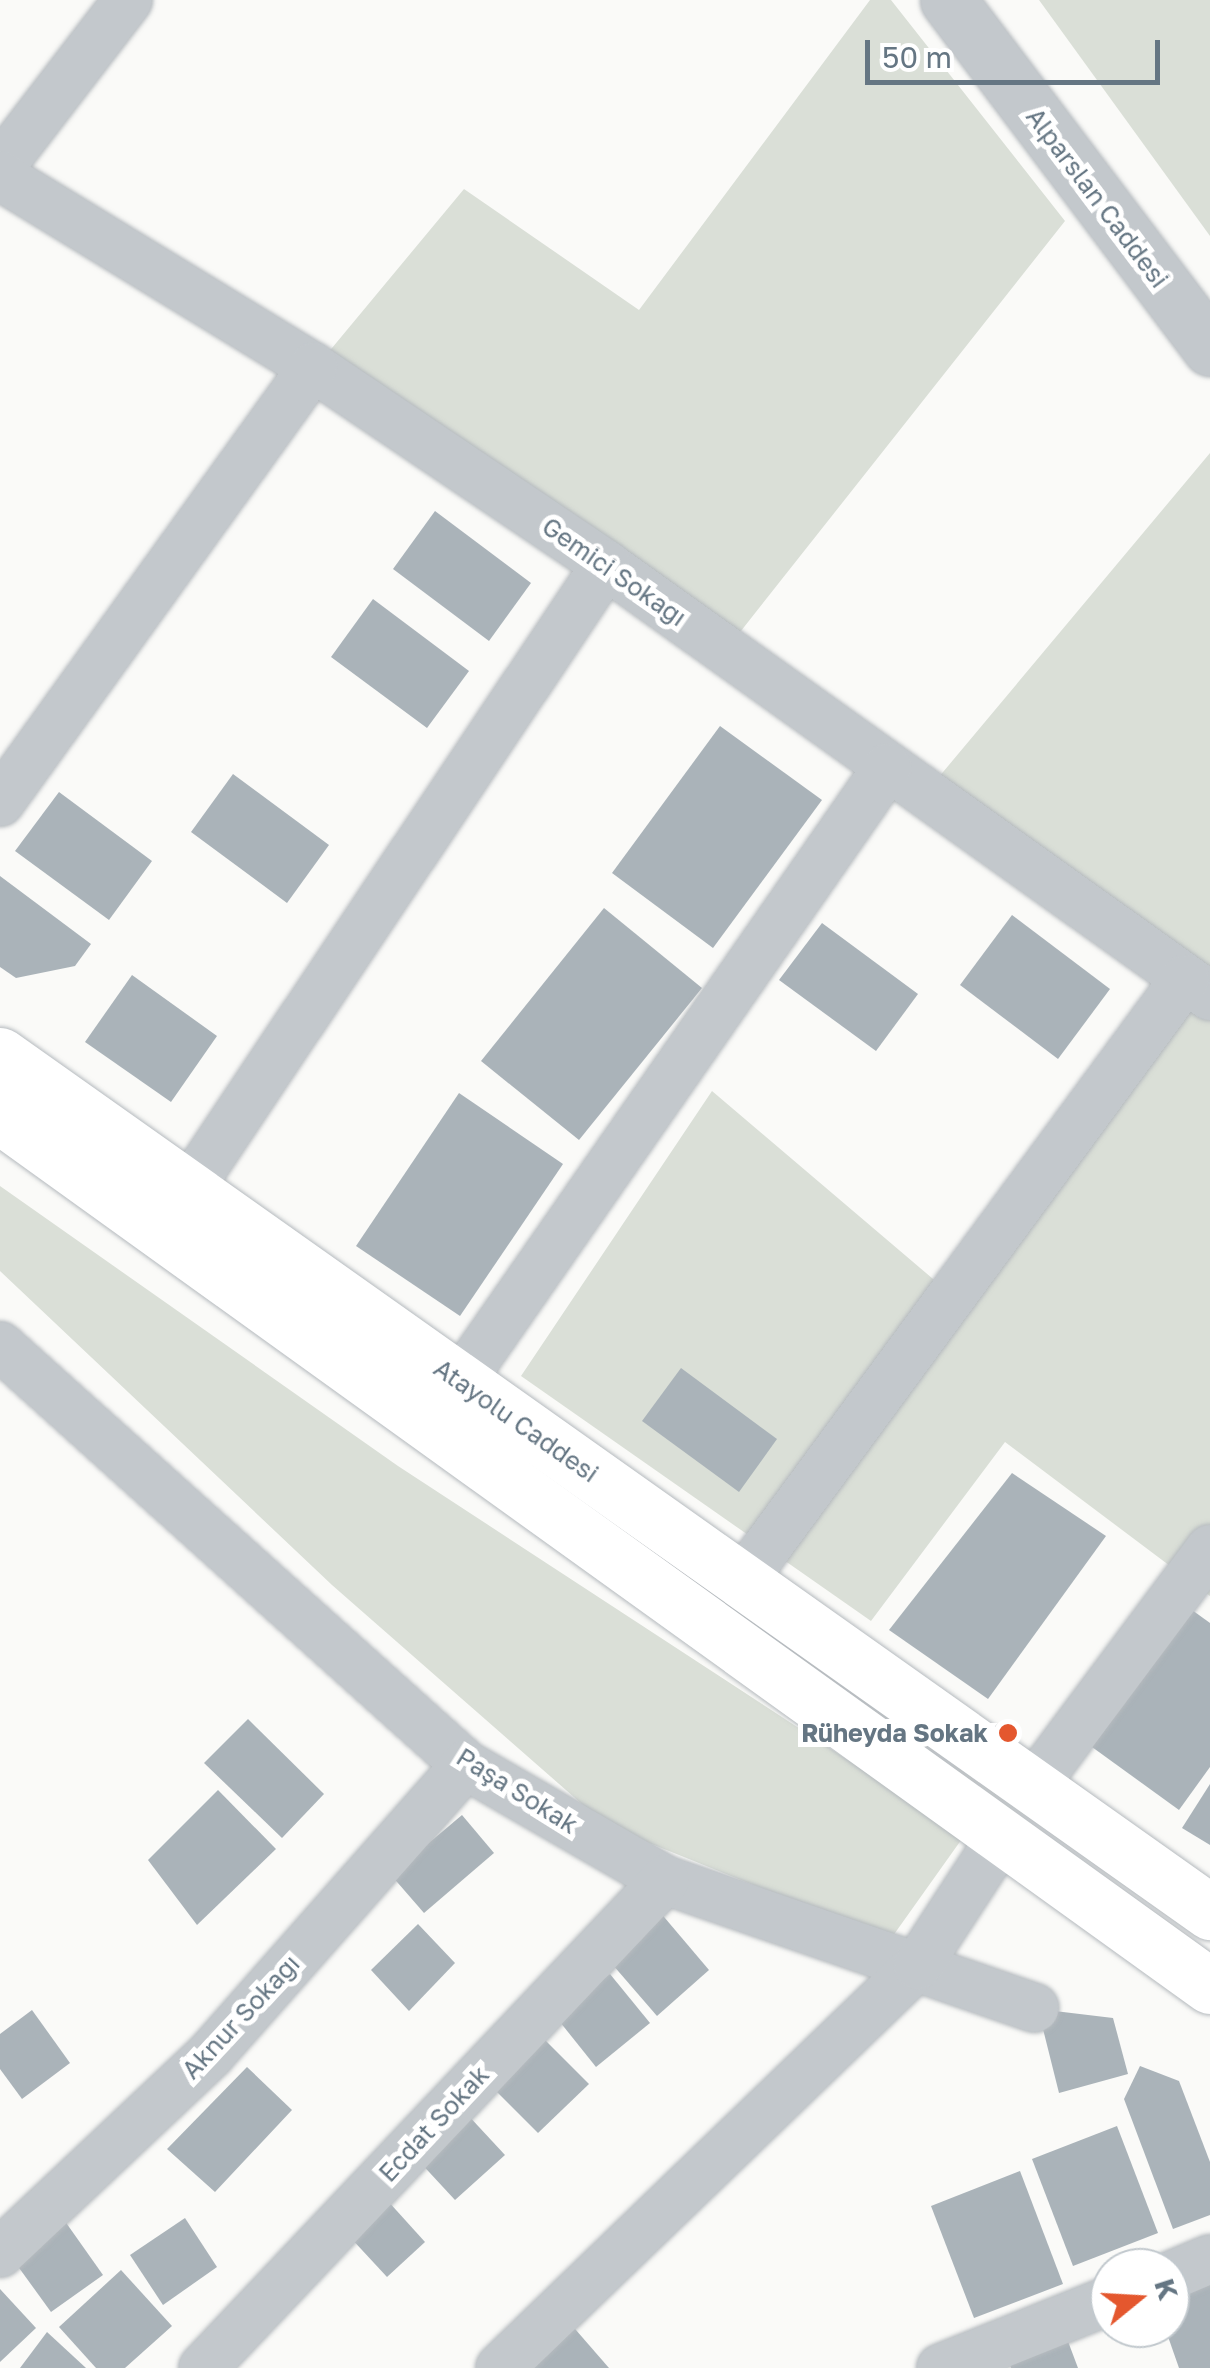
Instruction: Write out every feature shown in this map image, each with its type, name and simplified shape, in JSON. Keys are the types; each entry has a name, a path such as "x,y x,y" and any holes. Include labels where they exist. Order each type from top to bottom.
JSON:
{"main road":[{"name":"Atayolu Caddesi","path":"0,1054 1035,1784 1210,1912"},
{"name":"Atayolu Caddesi","path":"0,1116 1210,1986"}],"street":[{"path":"0,166 128,0"},
{"name":"Alparslan Caddesi","path":"948,0 1210,348"},
{"name":"Gemici Sokağı","path":"0,176 313,367 606,565 1198,988"},
{"path":"0,802 313,367"},
{"path":"188,1190 606,565"},
{"path":"460,1382 887,768"},
{"path":"742,1581 1198,988"},
{"name":"Paşa Sokak","path":"0,1346 466,1765 665,1880 918,1964 1034,2008"},
{"path":"500,2368 918,1964 1035,1784 1210,1550"},
{"name":"Aknur Sokağı","path":"0,2253 210,2055 466,1765"},
{"name":"Ecdat Sokak","path":"203,2368 665,1880"},
{"path":"941,2368 1090,2308"}],"shaded area":[{"path":"870,0 891,0 1065,221 737,636 327,354 464,189 639,310"},
{"path":"1039,0 1210,0 1210,236"},
{"path":"1210,453 1210,1596 1005,1442 871,1621 521,1376 712,1091 966,1307 1208,973 933,784"},
{"path":"0,1186 398,1466 964,1836 890,1940 607,1826 332,1585 0,1271"}],"building":[{"path":"435,511 531,583 489,641 393,569"},
{"path":"373,599 469,671 427,728 331,657"},
{"path":"720,726 822,800 713,948 612,873"},
{"path":"233,774 329,845 287,903 191,832"},
{"path":"59,792 152,861 109,920 15,851"},
{"path":"0,876 91,944 75,966 16,978 0,967"},
{"path":"604,908 702,988 579,1140 481,1061"},
{"path":"1012,915 1110,989 1058,1059 960,985"},
{"path":"822,923 918,994 876,1051 779,980"},
{"path":"132,975 217,1036 171,1102 85,1042"},
{"path":"459,1093 563,1164 460,1316 356,1246"},
{"path":"681,1368 777,1439 739,1492 642,1421"},
{"path":"1012,1473 1106,1536 988,1699 889,1630"},
{"path":"1192,1610 1210,1623 1210,1767 1179,1810 1092,1747"},
{"path":"248,1719 324,1794 282,1838 204,1763"},
{"path":"1210,1784 1210,1845 1182,1828"},
{"path":"218,1790 276,1849 197,1925 148,1860"},
{"path":"462,1815 494,1853 424,1913 391,1875"},
{"path":"659,1911 709,1970 657,2016 606,1957"},
{"path":"418,1924 455,1963 409,2011 371,1970"},
{"path":"610,1974 650,2023 596,2067 556,2017"},
{"path":"1038,2009 1113,2018 1128,2074 1059,2093"},
{"path":"32,2010 70,2063 22,2099 0,2069 0,2034"},
{"path":"535,2030 589,2084 538,2133 485,2080"},
{"path":"1140,2066 1179,2081 1210,2162 1210,2215 1173,2229 1124,2099"},
{"path":"247,2067 292,2110 215,2192 167,2149"},
{"path":"466,2113 505,2155 455,2200 417,2159"},
{"path":"1117,2126 1158,2233 1119,2248 1090,2248 1090,2259 1073,2266 1032,2159"},
{"path":"1020,2171 1063,2284 974,2318 931,2206"},
{"path":"387,2200 425,2242 387,2277 349,2236"},
{"path":"62,2217 103,2275 51,2312 9,2254"},
{"path":"185,2218 217,2267 163,2305 130,2255"},
{"path":"121,2270 172,2326 125,2368 96,2368 59,2327"},
{"path":"1210,2277 1210,2368 1179,2368 1172,2348 1190,2348 1190,2284"},
{"path":"0,2289 36,2328 0,2362"},
{"path":"569,2322 609,2368 511,2368"},
{"path":"47,2332 86,2368 20,2368"},
{"path":"1066,2336 1078,2368 1011,2368 1008,2357"}],"place":[{"name":"Rüheyda Sokak","path":"1008,1733"}]}
